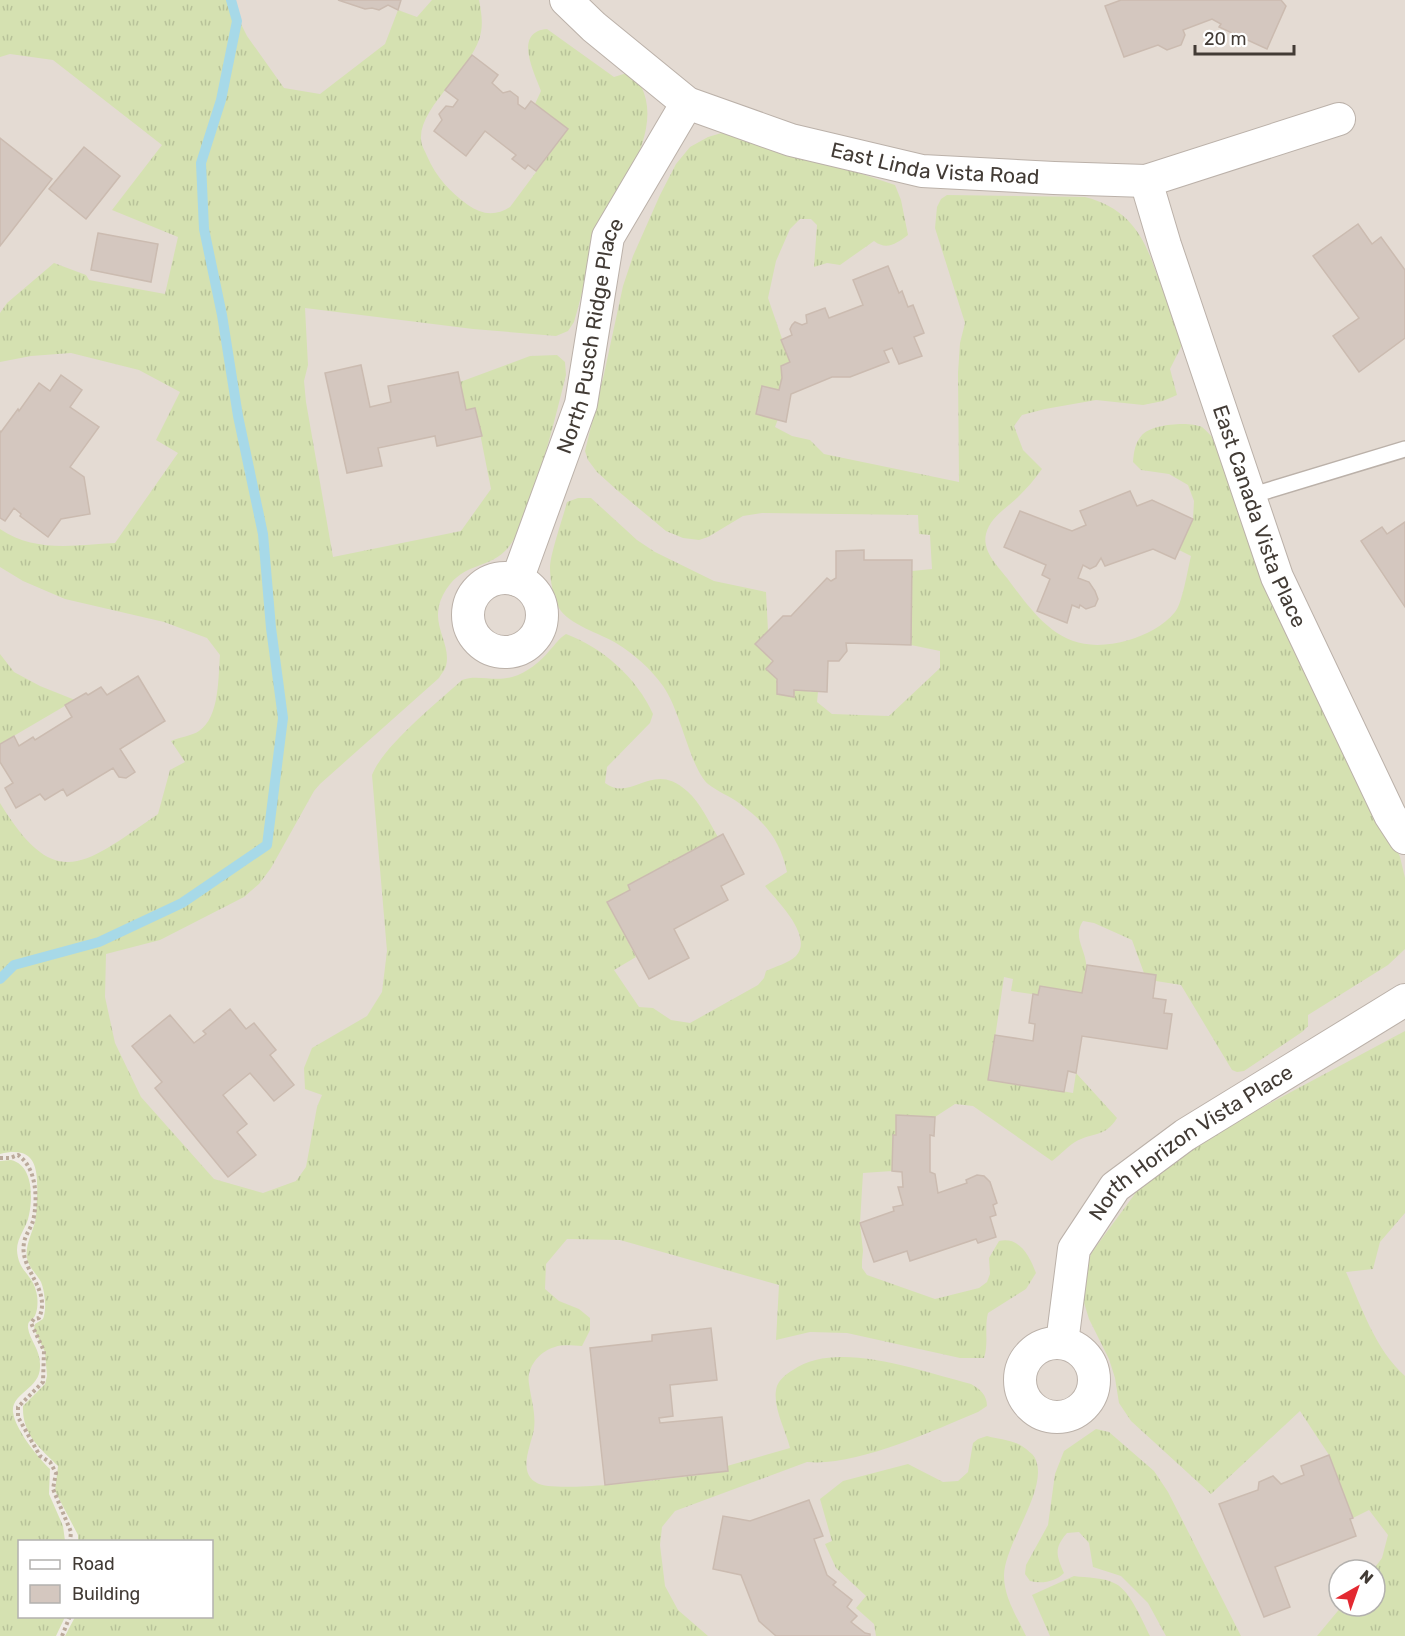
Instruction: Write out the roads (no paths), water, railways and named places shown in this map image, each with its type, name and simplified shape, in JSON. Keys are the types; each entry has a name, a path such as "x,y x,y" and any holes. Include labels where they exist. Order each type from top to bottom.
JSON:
{"street":[{"name":"East Linda Vista Road","path":"566,0 594,27 687,103 791,140 922,171 1146,181 1339,119"},
{"name":"North Pusch Ridge Place","path":"517,580 581,404 608,237 687,103"},
{"name":"East Canada Vista Place","path":"1146,181 1276,576 1390,815 1405,838"},
{"name":"North Horizon Vista Place","path":"1062,1343 1074,1249 1115,1187 1185,1135 1405,1000"}],"lane":[{"path":"1250,496 1405,449"}],"waterway":[{"path":"0,979 14,965 99,942 182,903 267,845 283,718 271,628 263,534 238,416 222,315 204,229 201,163 221,100 237,21 231,0"}]}
